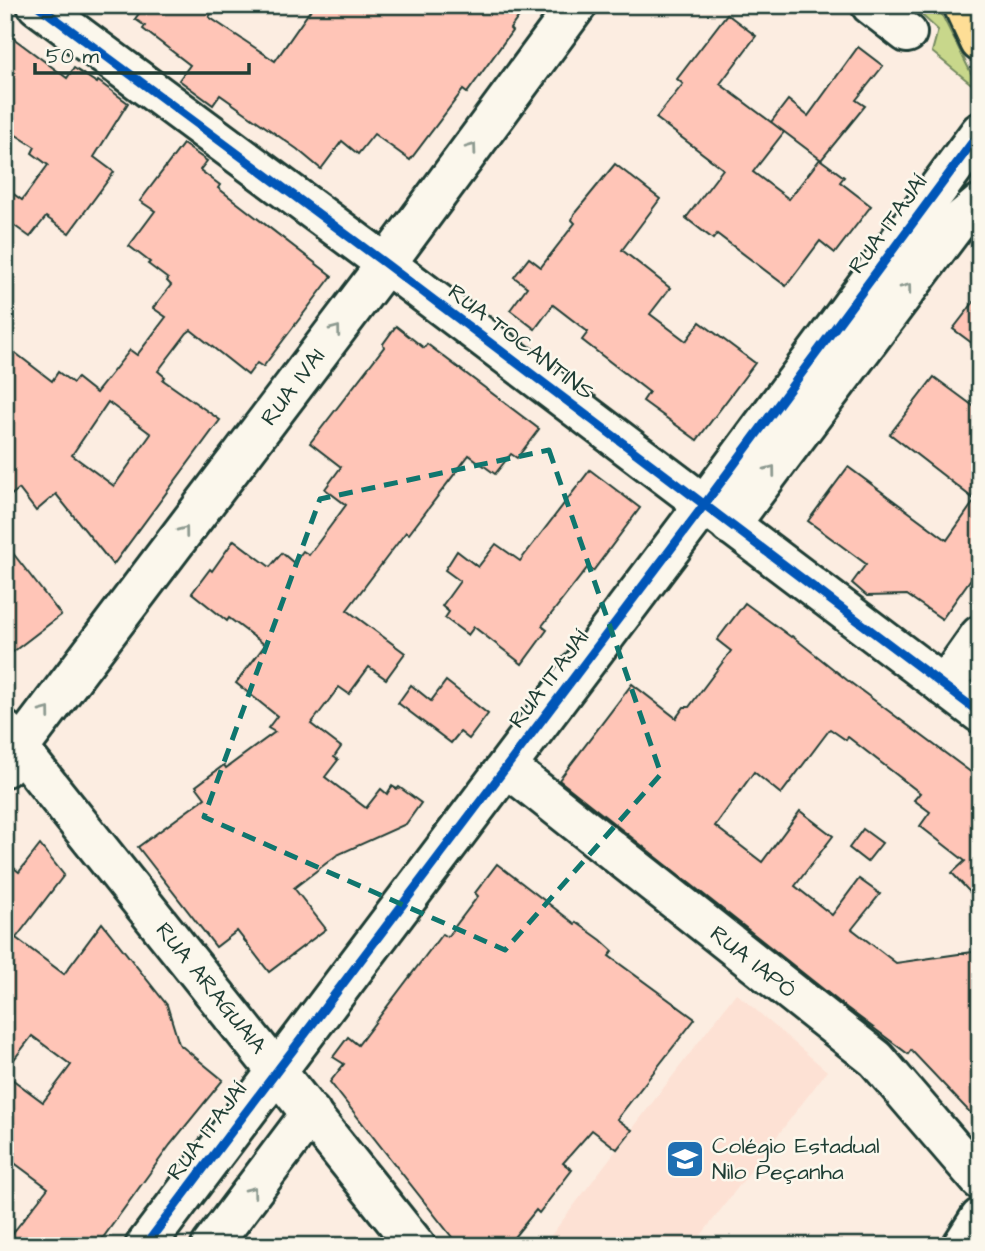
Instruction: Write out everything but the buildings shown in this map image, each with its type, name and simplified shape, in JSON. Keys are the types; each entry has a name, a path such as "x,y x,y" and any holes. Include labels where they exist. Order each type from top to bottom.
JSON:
{"main road":[{"path":"963,5 980,42"}],"street":[{"name":"RUA TOCANTINS","path":"37,5 386,264 980,713"},
{"name":"RUA IVAI","path":"10,749 386,264 577,5"},
{"path":"871,5 906,33"},
{"name":"RUA ITAJAÍ","path":"717,515 980,132"},
{"name":"RUA ITAJAÍ","path":"145,1246 507,767 955,225 980,204"},
{"path":"944,686 980,635"},
{"name":"RUA ARAGUAIA","path":"10,749 277,1070 416,1246"},
{"name":"RUA IAPÓ","path":"507,767 876,1059 980,1180"},
{"path":"211,1246 311,1113"},
{"path":"962,1246 980,1218"}],"highlighted area":[{"path":"549,450 661,774 505,950 204,817 320,499"}],"shaded area":[{"name":"Colégio Estadual Nilo Peçanha","path":"736,993 827,1071 693,1246 543,1246"}],"green space":[{"path":"911,5 937,5 980,91 932,52 938,30"}],"cycle path":[{"path":"37,5 386,264 980,713"},
{"path":"145,1246 704,505 980,132"}],"place":[{"name":"Colégio Estadual Nilo Peçanha","path":"685,1159"}]}
